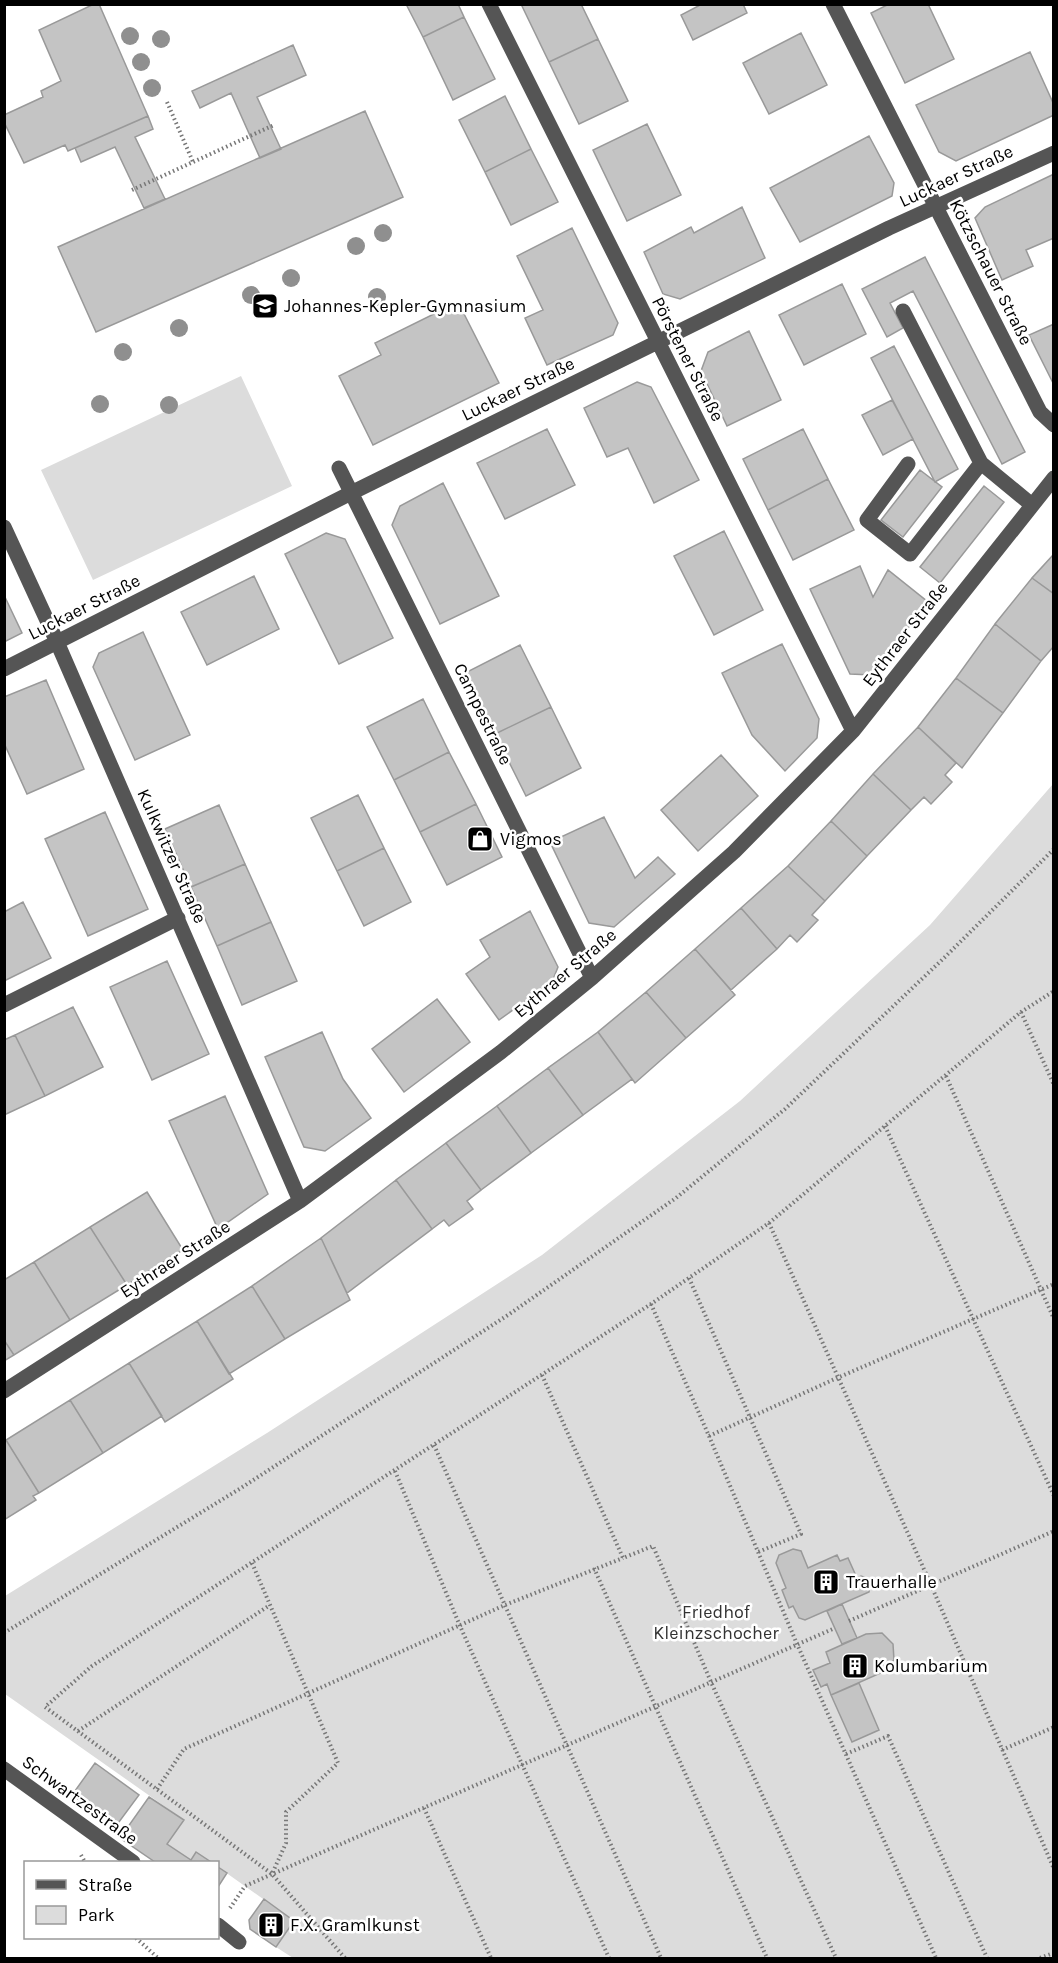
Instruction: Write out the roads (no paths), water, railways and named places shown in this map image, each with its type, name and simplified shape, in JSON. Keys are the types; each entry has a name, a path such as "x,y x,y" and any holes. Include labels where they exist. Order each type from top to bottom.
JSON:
{"street":[{"name":"Pörstener Straße","path":"489,4 853,731"},
{"name":"Kötzschauer Straße","path":"833,4 1040,412 1053,425"},
{"name":"Luckaer Straße","path":"4,669 351,493 935,206 1053,153"},
{"path":"903,311 981,463 1032,505"},
{"path":"908,464 867,520 910,554 981,463"},
{"name":"Campestraße","path":"339,468 592,978"},
{"name":"Eythraer Straße","path":"4,1391 300,1201 501,1052 592,978 734,852 853,731 1053,478"},
{"name":"Kulkwitzer Straße","path":"4,527 57,642 300,1201"},
{"path":"4,1005 178,918"},
{"name":"Schwartzestraße","path":"4,1769 130,1861"},
{"path":"219,1927 239,1942"}],"place":[{"name":"Johannes-Kepler-Gymnasium","path":"265,306"},
{"name":"Vigmos","path":"480,839"},
{"name":"Trauerhalle","path":"826,1582"},
{"name":"Kolumbarium","path":"855,1666"},
{"name":"F.X. Gramlkunst","path":"271,1925"}],"park label":[{"name":"Friedhof Kleinzschocher","path":"716,1622"}]}
